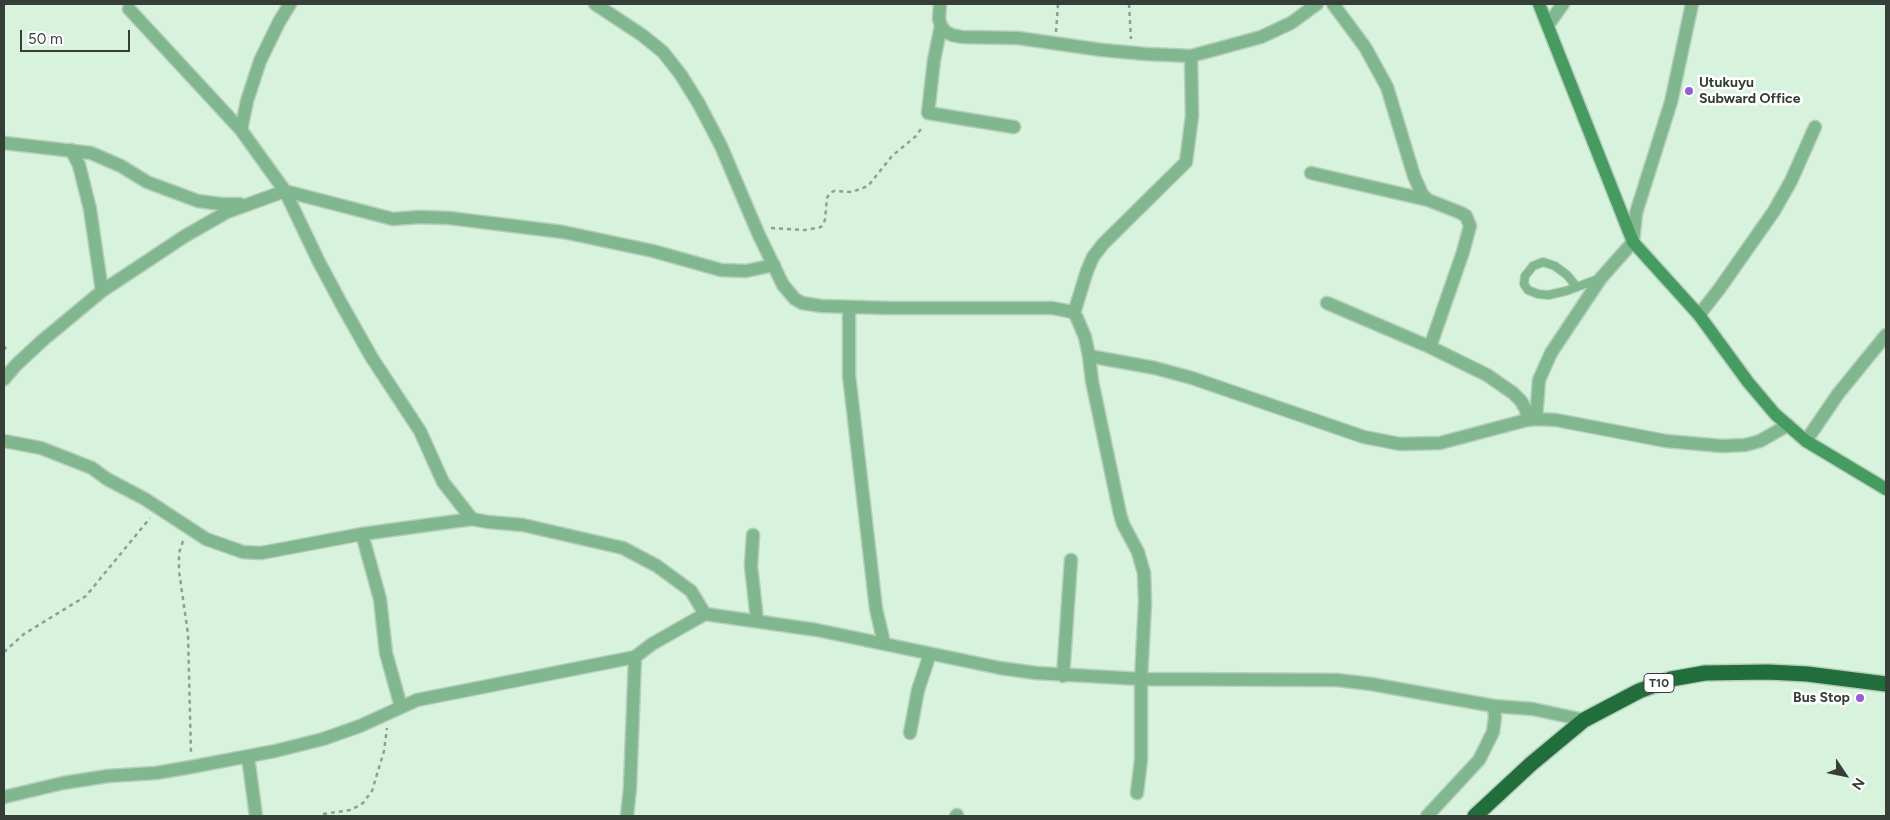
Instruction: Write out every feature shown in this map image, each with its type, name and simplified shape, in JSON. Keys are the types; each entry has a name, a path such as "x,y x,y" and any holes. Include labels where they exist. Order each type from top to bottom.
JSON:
{"highway":[{"name":"T10","path":"1475,816 1531,764 1584,720 1639,691 1671,679 1705,673 1734,671 1807,674 1886,684"}],"street":[{"path":"241,130 247,101 260,61 278,22 290,4"},
{"path":"595,4 642,35 663,52 681,75 700,104 721,146 758,233 783,285 794,298 802,302 822,306 1035,308 1063,309 1074,313"},
{"path":"940,4 939,19 941,26 946,32 962,37 1018,38 1133,53 1191,56 1226,48 1260,36 1291,22 1317,4"},
{"path":"1333,4 1366,47 1383,79 1393,104 1414,176 1422,194 1428,200"},
{"path":"1539,4 1633,242 1699,315 1764,402 1788,426 1806,440 1886,489"},
{"path":"1548,25 1563,4"},
{"path":"1531,420 1543,368 1559,340 1601,278 1633,242 1636,213 1671,102 1692,4"},
{"path":"129,9 241,130 285,190 337,296 372,358 420,431 443,482 472,519"},
{"path":"941,26 934,60 928,112 1014,127"},
{"path":"1137,793 1141,760 1144,573 1140,557 1120,514 1092,381 1089,356 1084,337 1074,313 1087,271 1093,257 1102,244 1186,162 1192,116 1191,56"},
{"path":"1699,315 1774,211 1791,181 1815,127"},
{"path":"4,143 91,153 121,166 147,182 198,201 221,204 249,204"},
{"path":"72,150 79,165 90,209 102,291"},
{"path":"1311,173 1428,200 1466,216 1470,226 1463,252 1430,347"},
{"path":"4,379 43,340 102,291 185,236 227,212 285,190 393,220 420,217 449,218 570,234 652,251 722,270 746,271 774,265"},
{"path":"1327,303 1470,366 1514,393 1521,401 1531,420"},
{"path":"849,307 849,375 876,609 884,643"},
{"path":"1806,440 1838,394 1886,335"},
{"path":"1089,356 1155,368 1192,378 1383,442 1418,445 1440,443 1531,420 1556,420 1666,441 1722,446 1745,445 1760,441 1788,426"},
{"path":"4,440 41,448 92,468 219,545 243,552 261,553 362,534 472,519 523,525 624,548 657,566 691,591 705,614"},
{"path":"362,534 380,599 395,709"},
{"path":"753,535 751,566 757,620"},
{"path":"1063,676 1071,560"},
{"path":"4,797 63,783 108,776 156,773 191,767 323,739 360,726 417,700 635,657 652,644 705,614 757,620 884,643 1000,668 1063,676 1141,679 1337,680 1371,684 1494,706 1533,709 1584,720"},
{"path":"910,733 918,690 930,654"},
{"path":"626,816 630,788 635,657"},
{"path":"1427,816 1480,760 1493,732 1494,706"},
{"path":"248,756 256,816"}],"lane":[{"path":"1576,286 1555,266 1543,262 1533,266 1525,276 1524,284 1528,290 1548,295 1601,278"}],"path":[{"path":"1055,43 1058,4"},
{"path":"1129,4 1133,53"},
{"path":"758,233 772,227 805,230 821,227 825,220 827,198 830,193 834,191 852,192 868,186 892,156 920,132 928,112"},
{"path":"4,652 24,634 86,596 158,508"},
{"path":"187,527 179,554 179,571 188,634 191,767"},
{"path":"323,814 351,810 363,803 372,791 395,709"}],"place":[{"name":"Utukuyu Subward Office","path":"1689,91"},
{"name":"Bus Stop","path":"1860,698"}]}
